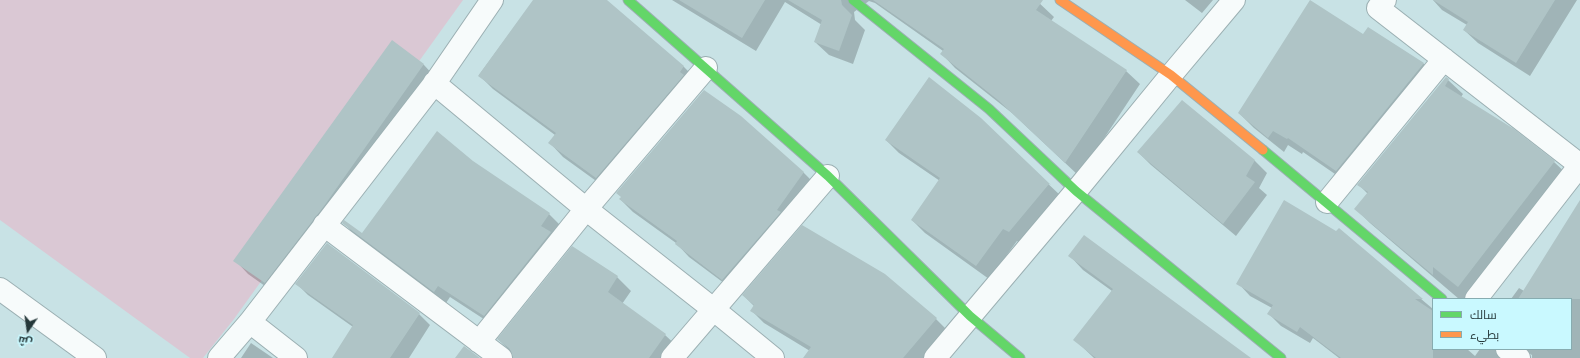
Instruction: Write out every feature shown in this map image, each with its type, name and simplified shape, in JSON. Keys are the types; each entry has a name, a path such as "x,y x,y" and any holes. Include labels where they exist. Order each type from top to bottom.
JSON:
{"street":[{"path":"219,358 250,322 434,83 492,0"},
{"path":"628,0 828,176 970,316 1020,358"},
{"path":"853,0 989,109 1076,191 1281,358"},
{"path":"1060,0 1171,74 1441,298"},
{"path":"935,358 1234,0"},
{"path":"1385,0 1378,8 1580,165 1477,298"},
{"path":"1327,202 1444,59"},
{"path":"479,342 586,209 706,68"},
{"path":"434,83 586,209 773,358"},
{"path":"672,358 828,176"},
{"path":"324,225 501,358"},
{"path":"0,289 95,358"},
{"path":"250,322 296,358"},
{"path":"1508,350 1519,358"}],"shaded area":[{"path":"0,0 463,0 234,319 203,358 190,358 0,220"}],"building":[{"path":"533,0 607,0 684,66 680,72 684,75 596,178 548,143 556,133 478,76"},
{"path":"679,0 765,0 742,38"},
{"path":"788,0 841,0 842,5 852,15 839,51 814,42 822,20"},
{"path":"873,0 1043,0 1036,10 1127,70 1065,163 998,100 940,54 944,49"},
{"path":"1310,0 1363,34 1368,27 1424,63 1336,171 1288,138 1287,139 1273,131 1268,138 1238,113"},
{"path":"1433,0 1555,0 1516,63 1463,30 1468,22"},
{"path":"392,40 424,64 324,206 265,283 233,261"},
{"path":"929,77 981,118 1051,185 1049,184 1009,232 1003,229 976,266 911,220 940,178 885,140"},
{"path":"1446,77 1449,79 1445,86 1514,129 1555,161 1458,287 1433,267 1433,275 1354,209 1368,192 1357,185"},
{"path":"704,90 741,116 804,172 777,210 781,212 722,280 675,244 677,241 619,199 621,197 616,193"},
{"path":"1182,100 1255,160 1246,176 1255,182 1223,224 1137,152"},
{"path":"437,131 473,161 550,213 541,226 551,232 484,316 438,286 434,292 342,223 344,220 362,233"},
{"path":"1284,200 1336,231 1339,228 1423,299 1415,299 1432,310 1433,358 1341,358 1300,327 1297,332 1267,314 1273,305 1236,284"},
{"path":"1580,200 1580,299 1519,298"},
{"path":"802,225 885,274 937,318 903,358 803,358 811,347 750,311 754,305 742,295"},
{"path":"1084,235 1251,358 1096,358 1073,340 1113,289 1068,256"},
{"path":"327,243 420,313 390,358 332,358 353,325 295,284"},
{"path":"572,246 618,276 608,292 666,334 649,358 513,358 509,348 497,339"},
{"path":"464,346 480,358 455,358"}],"traffic: fast":[{"path":"628,0 828,176 970,316 1020,358"},
{"path":"853,0 989,109 1076,191 1281,358"},
{"path":"1263,150 1441,298"}],"traffic: slow":[{"path":"1060,0 1171,75 1263,150"}]}
